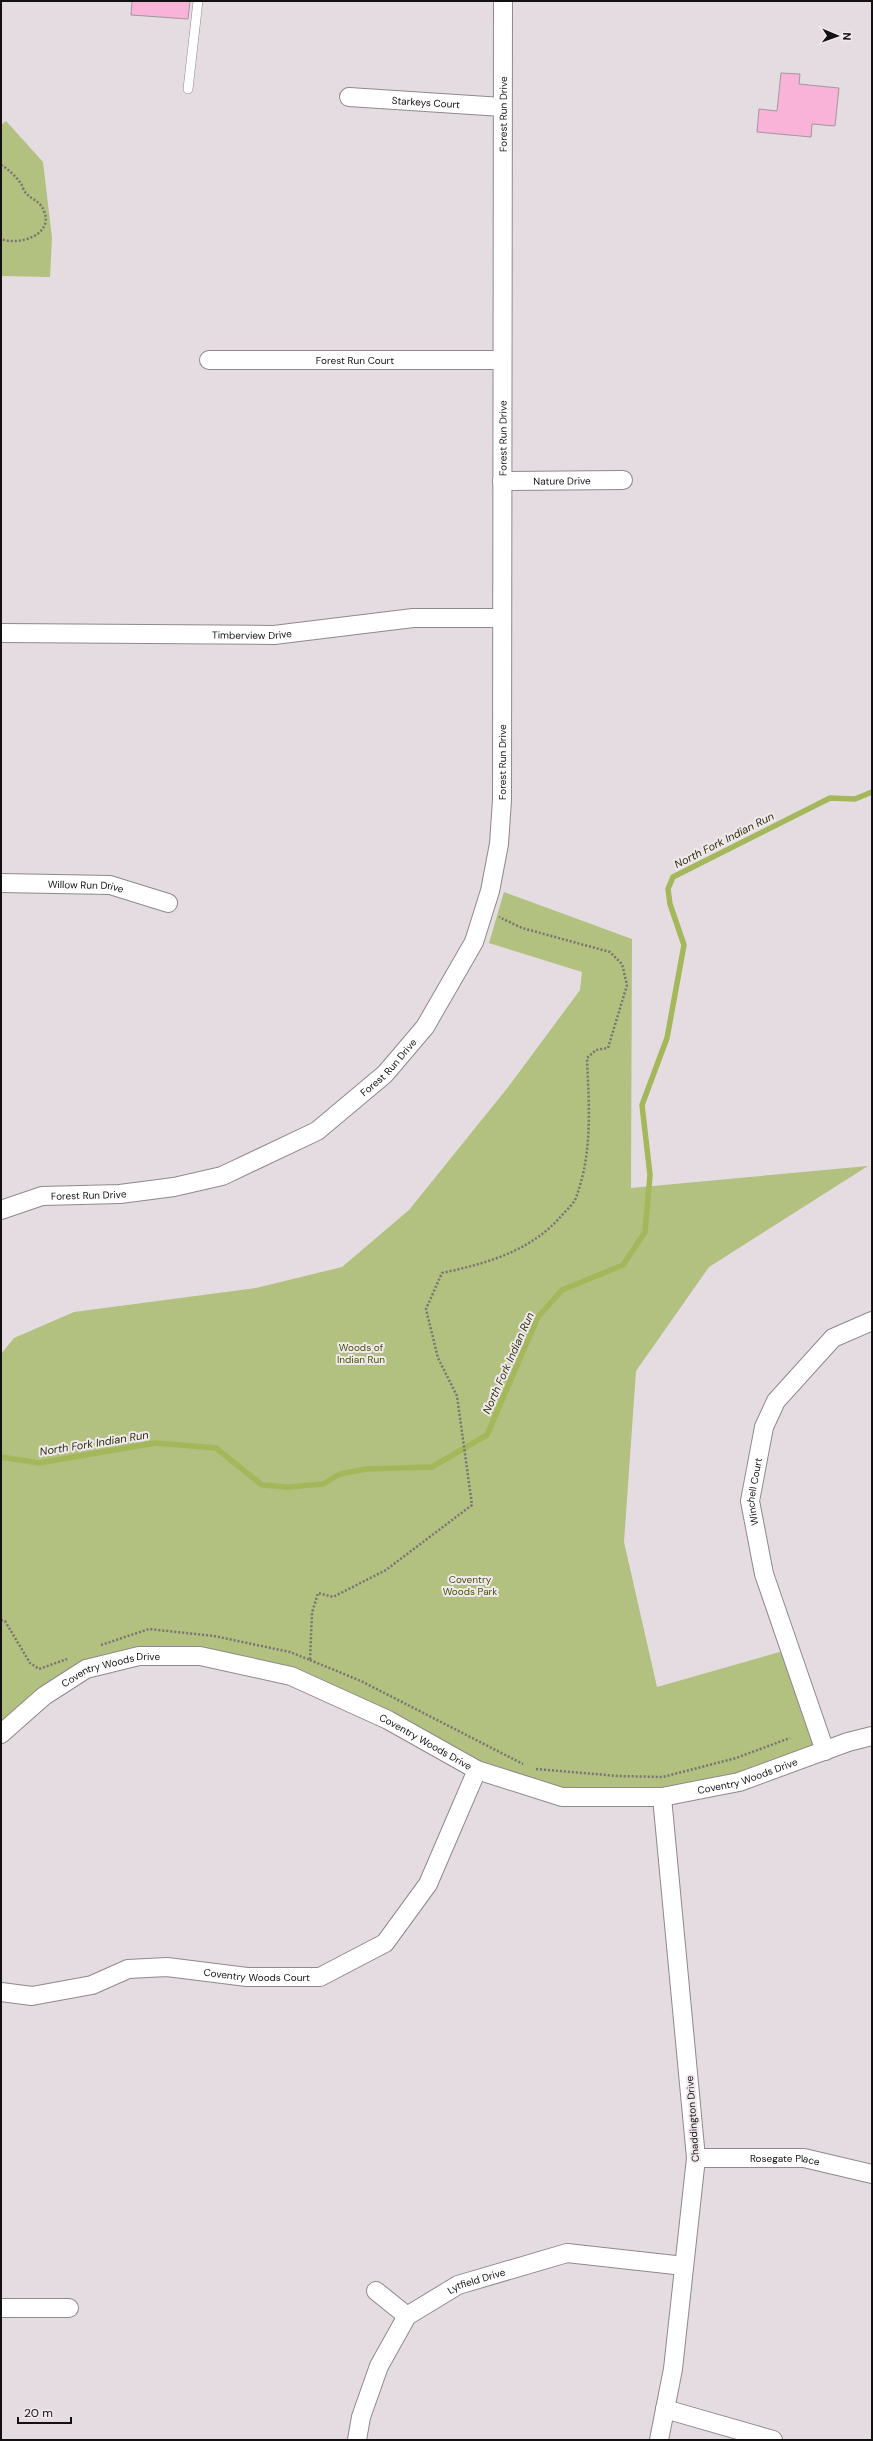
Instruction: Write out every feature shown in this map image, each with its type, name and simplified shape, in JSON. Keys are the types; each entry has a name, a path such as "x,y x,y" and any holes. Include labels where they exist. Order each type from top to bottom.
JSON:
{"street":[{"name":"Forest Run Drive","path":"1,1210 42,1196 120,1194 174,1187 222,1176 317,1131 385,1074 426,1027 474,942 484,910 499,844 502,800 503,1"},
{"name":"Starkeys Court","path":"350,97 502,107"},
{"name":"Forest Run Court","path":"209,360 502,360"},
{"name":"Nature Drive","path":"502,481 623,480"},
{"name":"Timberview Drive","path":"1,633 274,635 413,618 502,618"},
{"name":"Willow Run Drive","path":"1,884 110,885 168,903"},
{"name":"Winchell Court","path":"825,1751 764,1574 750,1500 764,1427 776,1401 833,1338 872,1321"},
{"name":"Coventry Woods Drive","path":"1,1734 44,1696 86,1669 139,1656 200,1656 291,1676 388,1720 477,1770 562,1797 662,1797 739,1782 872,1736"},
{"name":"Coventry Woods Court","path":"1,1992 32,1996 92,1985 128,1969 167,1967 247,1977 320,1977 385,1943 428,1884 477,1770"},
{"name":"Chaddington Drive","path":"658,2440 673,2369 696,2158 662,1797"},
{"name":"Rosegate Place","path":"696,2158 804,2158 872,2174"},
{"name":"Lytfield Drive","path":"357,2440 361,2417 379,2366 407,2316 458,2285 567,2253 684,2266"},
{"path":"376,2291 407,2316"},
{"path":"1,2308 69,2308"},
{"path":"665,2409 772,2440"}],"lane":[{"path":"188,89 198,1"}],"path":[{"path":"1,165 21,183 24,192 37,199 45,212 45,222 42,230 34,237 11,241 1,239"},
{"path":"310,1660 312,1613 318,1593 333,1597 386,1570 472,1505 457,1396 438,1358 426,1309 442,1273 479,1265 516,1251 553,1226 574,1201 589,1145 590,1112 587,1058 596,1050 608,1048 627,985 622,964 610,952 522,928 484,910"},
{"path":"1,1620 5,1621 30,1663 39,1669 68,1658"},
{"path":"96,1647 149,1629 214,1636 290,1652 361,1681 524,1765"},
{"path":"531,1769 618,1776 663,1777 736,1758 790,1738"}],"green space":[{"path":"6,121 43,162 52,238 50,277 1,276 1,125"},
{"name":"Coventry Woods Park","path":"504,892 632,939 631,1188 868,1166 709,1267 636,1371 624,1542 657,1687 790,1649 825,1751 662,1797 562,1797 477,1770 291,1676 200,1656 86,1669 1,1724 1,1354 14,1338 74,1312 256,1288 342,1267 409,1210 509,1086 580,990 582,972 489,943"}],"building":[{"path":"132,1 190,1 188,19 131,15"},
{"path":"781,73 800,74 799,84 839,88 835,126 812,124 811,137 757,132 759,109 777,111"}],"waterway":[{"name":"North Fork Indian Run","path":"1,1457 39,1463 155,1443 216,1448 262,1485 288,1487 323,1484 340,1474 366,1469 432,1467 487,1435 538,1317 562,1290 623,1265 645,1232 650,1175 642,1105 667,1038 684,945 670,904 668,889 673,877 830,798 855,799 872,792"}],"park label":[{"name":"Woods of Indian Run","path":"361,1352"}]}
